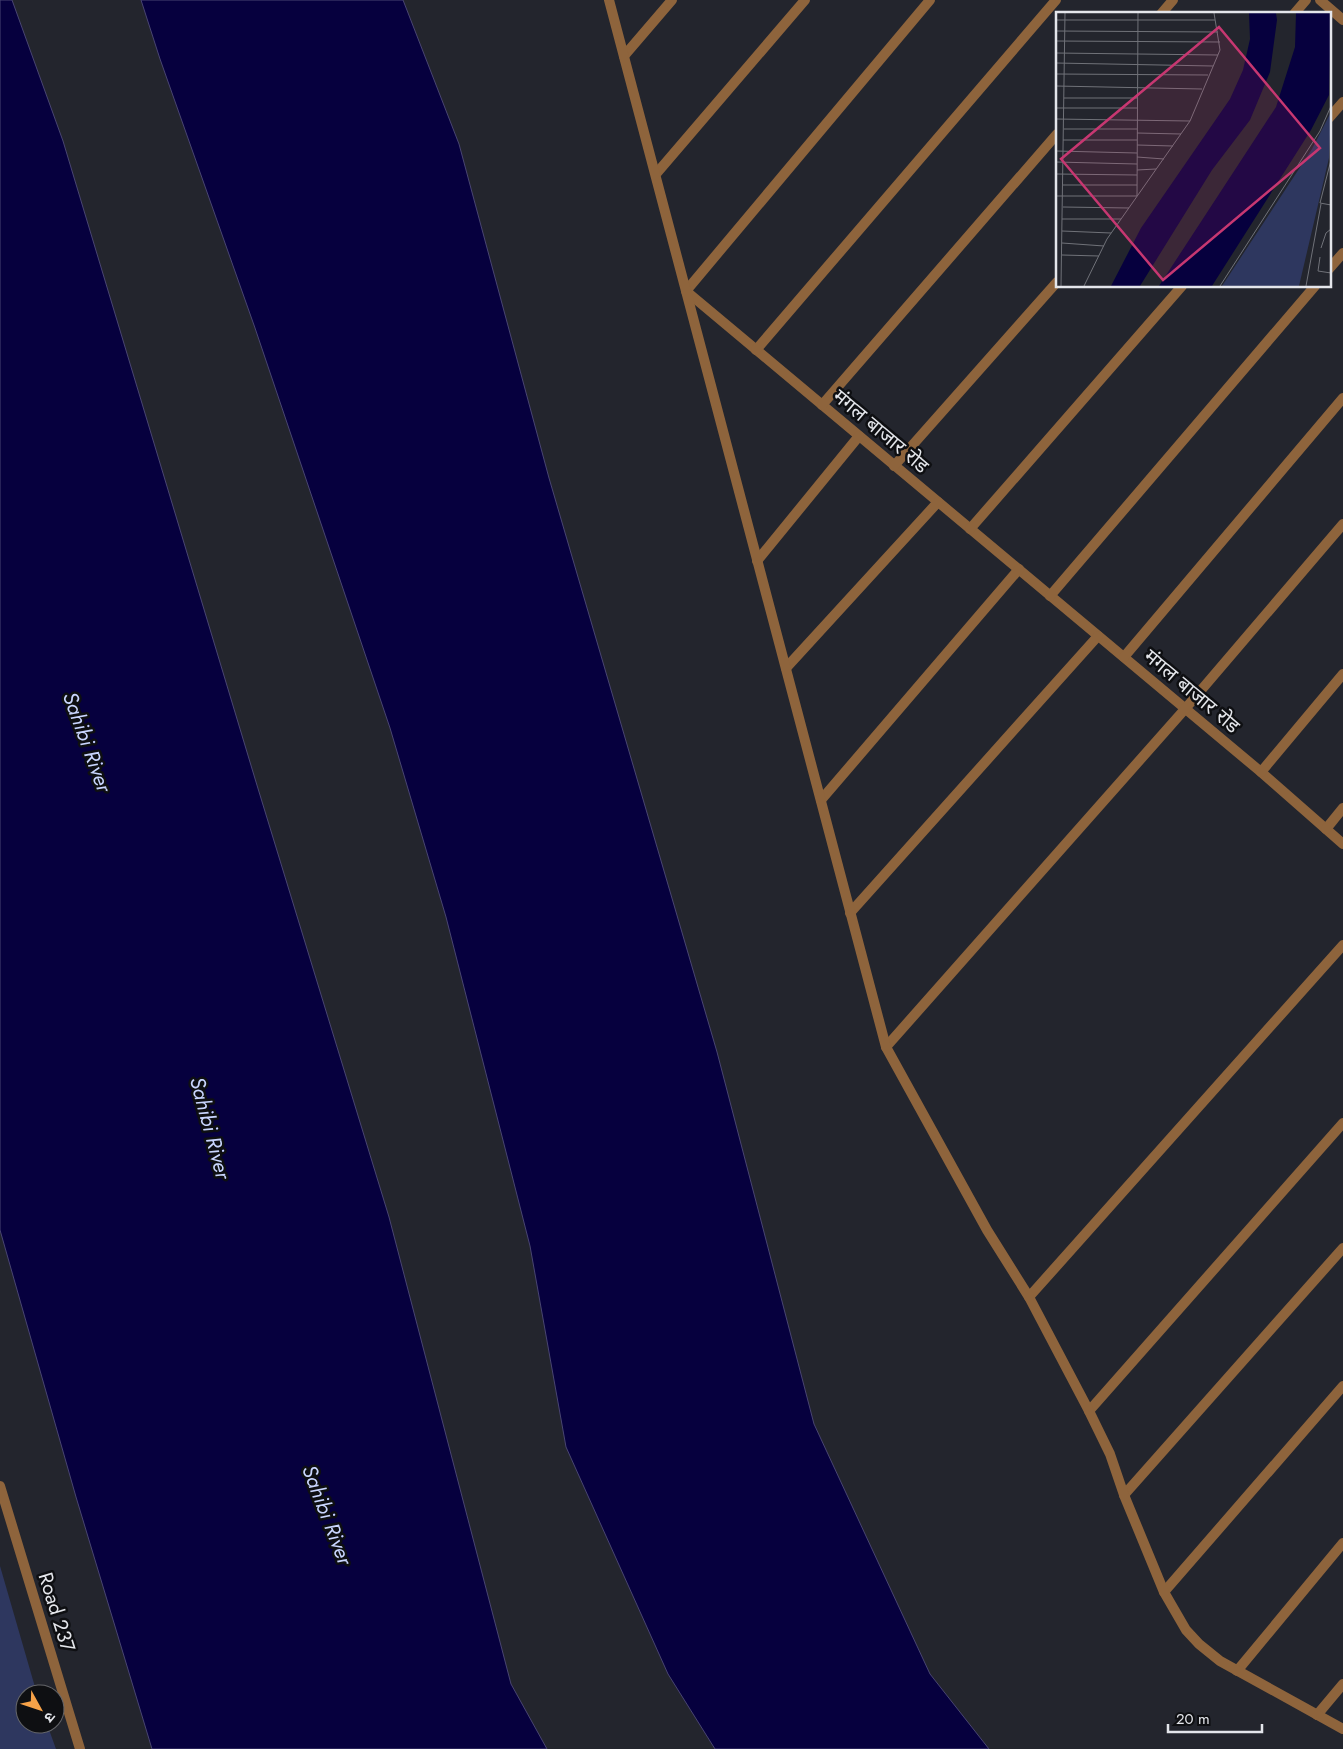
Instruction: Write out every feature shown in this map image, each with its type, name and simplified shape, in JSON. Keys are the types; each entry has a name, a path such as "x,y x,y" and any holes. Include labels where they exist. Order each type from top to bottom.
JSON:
{"street":[{"path":"610,0 886,1047 987,1230 1029,1297 1089,1411 1110,1454 1124,1494 1164,1592 1186,1630 1199,1644 1220,1661 1343,1729"},
{"path":"624,56 672,0"},
{"path":"656,174 805,0"},
{"path":"686,291 930,0"},
{"path":"756,350 1056,0"},
{"path":"1163,12 1173,0"},
{"path":"1296,12 1306,0"},
{"path":"1320,0 1343,20"},
{"path":"1330,117 1343,102"},
{"path":"822,405 1056,135"},
{"path":"1330,269 1343,253"},
{"path":"894,466 1056,283"},
{"path":"970,529 1180,288"},
{"path":"1050,596 1313,288"},
{"name":"मंगल बाजार रोड","path":"686,291 1261,772 1343,844"},
{"path":"1124,657 1343,398"},
{"path":"757,561 859,436"},
{"path":"786,668 938,502"},
{"path":"886,1047 1185,709 1343,524"},
{"path":"821,800 1019,569"},
{"path":"850,914 1098,636"},
{"path":"1261,772 1343,674"},
{"path":"1326,829 1343,808"},
{"path":"1029,1297 1343,945"},
{"path":"1089,1411 1343,1122"},
{"path":"1124,1494 1343,1248"},
{"path":"1164,1592 1343,1386"},
{"name":"Road 237","path":"0,1486 80,1749"},
{"path":"1236,1670 1343,1543"},
{"path":"1318,1715 1343,1684"}],"shaded area":[{"path":"0,1566 34,1684 15,1684 15,1734 51,1734 56,1749 0,1749"}],"water":[{"name":"Sahibi River","path":"0,0 12,0 63,141 389,1217 511,1684 547,1749 152,1749 76,1497 0,1230"},
{"path":"141,0 403,0 459,144 549,478 717,1052 814,1424 930,1674 989,1749 715,1749 668,1674 566,1447 530,1246 446,917 390,728 255,328"}]}
